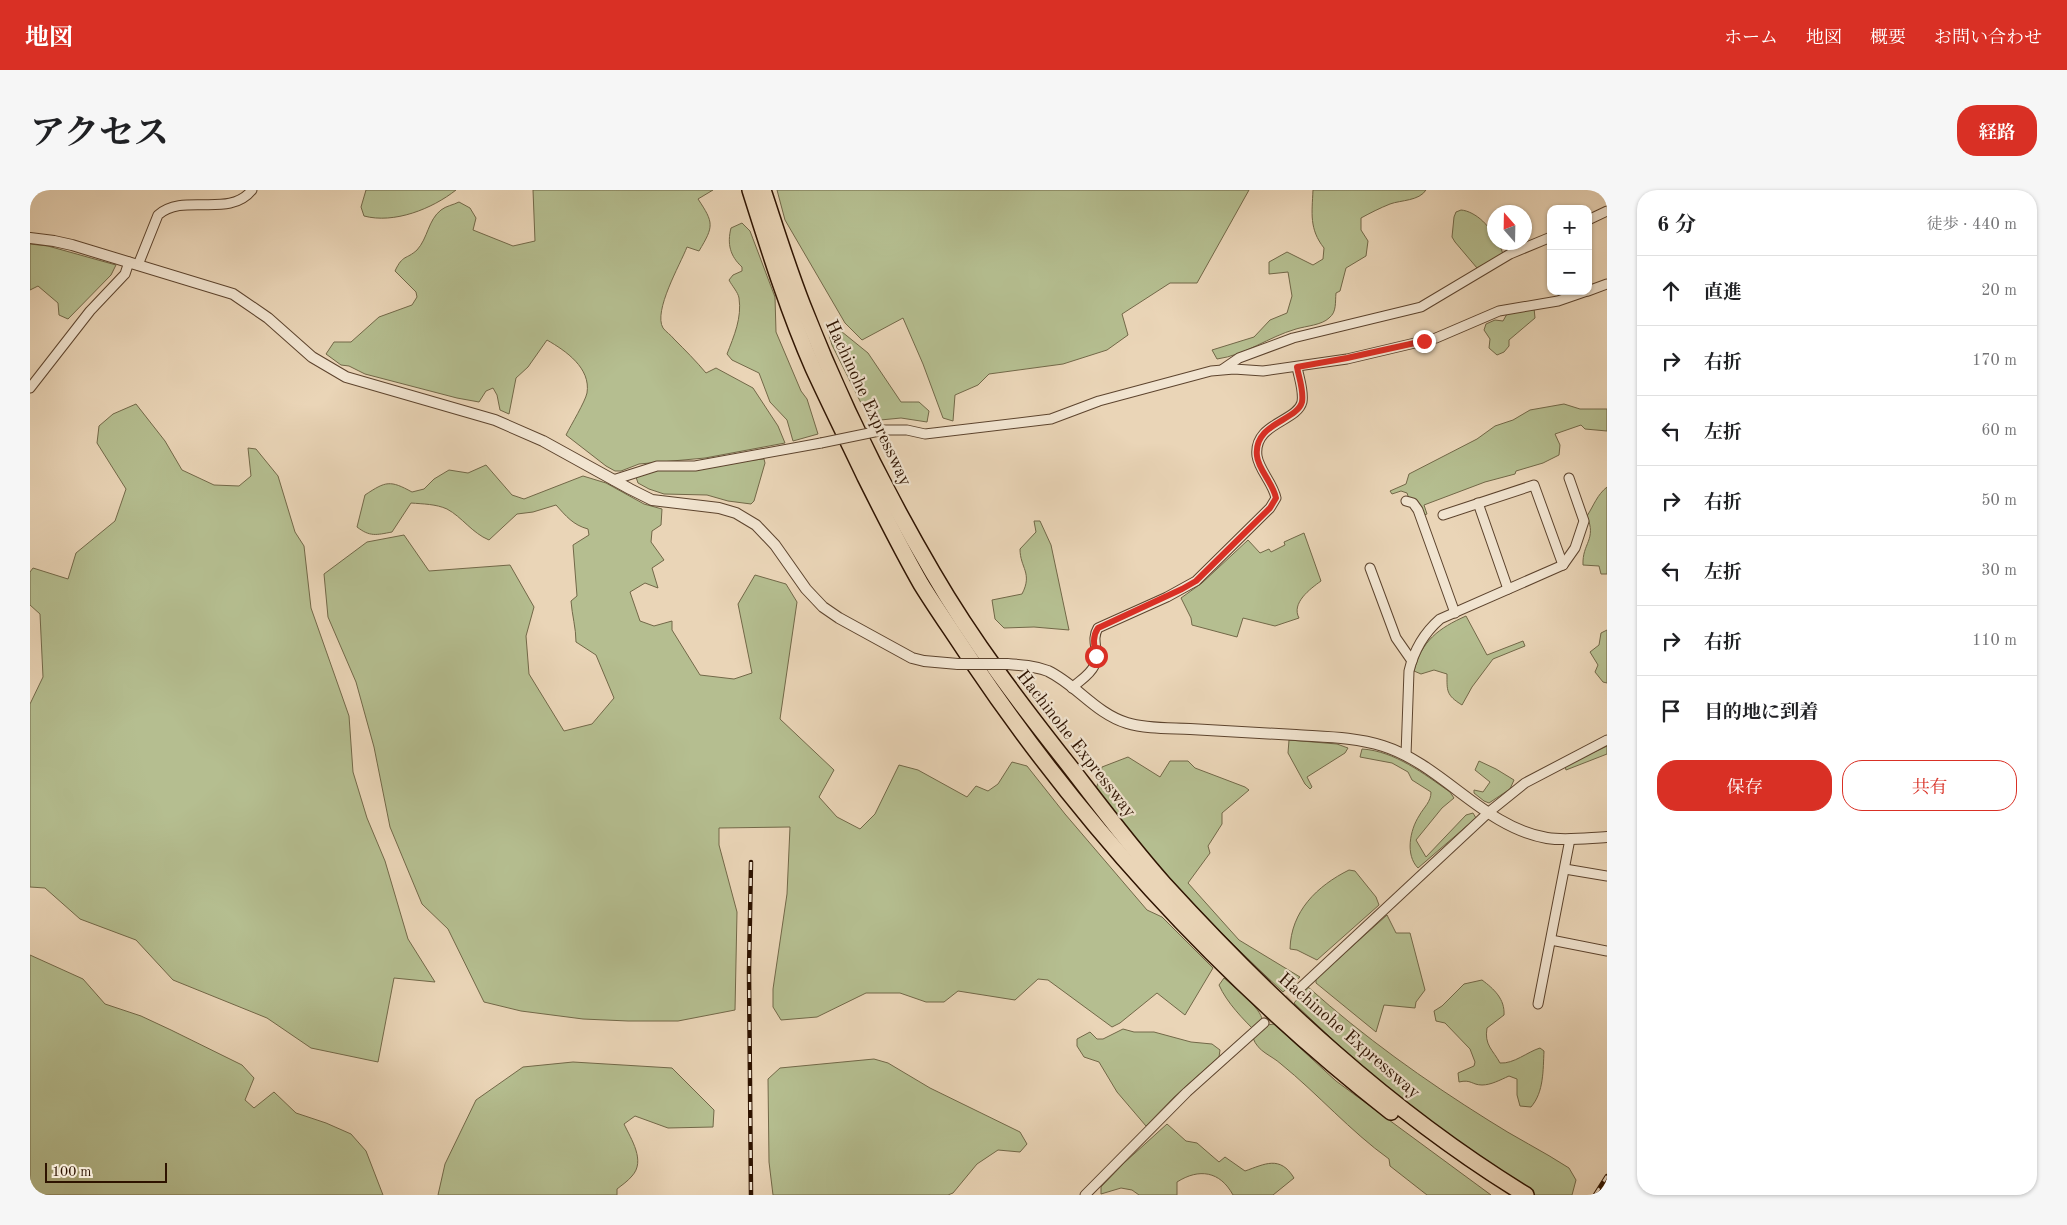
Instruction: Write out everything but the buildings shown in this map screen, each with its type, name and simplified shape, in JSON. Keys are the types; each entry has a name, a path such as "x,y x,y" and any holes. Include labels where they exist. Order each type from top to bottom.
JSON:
{"highway":[{"name":"Hachinohe Expressway","path":"750,190 812,366 882,509 921,583 1001,704 1051,772 1116,851 1202,944 1321,1056 1432,1144 1508,1195"},
{"name":"Hachinohe Expressway","path":"763,190 802,303 851,418 885,486 933,574 1013,694 1114,824 1162,882 1264,986 1329,1048 1394,1102 1488,1172 1526,1195"}],"street":[{"path":"30,388 90,311 125,274 133,263 158,215 164,210 180,205 233,202 243,198 252,190"},
{"path":"1592,218 1607,211"},
{"path":"30,238 54,241 221,290 244,300 268,318 312,357 346,377 495,420 543,441 652,500 719,508 742,516 763,531 806,589 823,607 838,618 912,658 958,664 1007,664 1048,671 1113,718 1129,724 1161,728 1354,740 1382,746 1406,756 1427,768 1508,824 1530,833 1547,838 1607,837"},
{"path":"1223,369 1239,358 1293,338 1420,308 1510,254 1547,239"},
{"path":"1592,290 1607,284"},
{"path":"613,480 657,466 695,466 884,430 906,430 925,434 1051,419 1099,401 1223,369 1263,372 1347,358 1424,341 1447,334 1499,310 1558,301 1576,295"},
{"path":"1072,688 1095,664 1094,634 1098,628 1196,581 1270,508 1276,498 1274,487 1257,456 1258,446 1270,427 1291,416 1302,403 1302,391 1297,367"},
{"path":"1406,756 1409,671 1412,660 1426,632 1440,618 1563,565 1576,548 1584,521 1568,478"},
{"path":"1444,515 1534,485 1563,565"},
{"path":"1406,501 1413,503 1418,510 1455,612"},
{"path":"1478,504 1508,589"},
{"path":"1370,568 1396,638 1412,660"},
{"path":"1299,989 1489,812 1526,783 1607,740"},
{"path":"1538,1004 1570,839"},
{"path":"1565,869 1607,876"},
{"path":"1551,940 1607,950"},
{"path":"1085,1195 1187,1092 1264,1023"}],"green space":[{"path":"366,190 456,190 424,209 400,216 376,218 364,216 361,207"},
{"path":"533,190 713,190 698,199 709,219 709,230 699,251 687,247 664,300 661,320 663,328 706,373 716,368 753,388 778,426 785,443 705,458 639,464 621,471 615,471 566,435 586,397 587,384 585,376 576,361 562,349 547,340 528,367 516,378 509,414 500,410 497,395 493,388 486,391 479,402 457,398 365,374 349,366 341,365 326,354 334,342 351,342 379,317 412,305 417,297 416,292 395,271 403,260 421,245 433,219 441,210 459,202 470,208 476,218 473,230 513,246 535,241"},
{"path":"777,190 1249,190 1197,283 1170,283 1122,314 1128,335 1107,350 1063,364 989,374 978,385 955,395 953,421 943,418 903,318 862,340 845,323 785,220"},
{"path":"1313,190 1426,190 1423,194 1410,200 1390,204 1361,218 1361,230 1368,241 1366,256 1346,268 1340,291 1336,293 1332,316 1318,324 1286,332 1238,354 1217,359 1212,350 1254,337 1270,320 1287,313 1292,296 1288,272 1269,274 1269,262 1287,252 1313,265 1323,259 1324,248 1316,234 1312,220"},
{"path":"1461,210 1472,213 1483,221 1487,226 1487,250 1502,250 1503,254 1477,268 1452,237 1456,212"},
{"path":"742,223 750,231 775,297 776,332 801,391 807,399 818,434 793,441 787,420 770,402 759,373 732,360 727,354 737,327 740,305 736,291 729,280 733,275 742,271 742,267 730,249 730,234 731,228"},
{"path":"30,244 48,246 116,265 111,275 68,319 59,315 58,303 38,286 30,290"},
{"path":"1534,308 1535,318 1509,340 1509,346 1504,352 1497,355 1489,348 1490,339 1484,330 1486,324 1495,320 1503,321 1507,314"},
{"path":"831,323 868,353 901,402 919,402 929,411 927,422 901,418 870,421 832,345 826,325"},
{"path":"136,404 165,441 182,470 214,485 239,486 251,476 248,448 256,449 278,476 295,532 304,546 311,608 349,716 353,772 367,818 385,861 408,939 435,982 394,978 378,1062 311,1048 267,1018 173,980 136,940 80,919 45,888 30,887 30,704 43,677 40,614 30,605 30,572 33,568 68,579 76,553 115,521 126,489 97,443 99,426 113,414"},
{"path":"1564,404 1580,409 1607,409 1607,431 1585,429 1581,425 1555,434 1560,445 1559,455 1543,463 1516,471 1515,474 1485,482 1424,505 1427,514 1424,515 1409,499 1407,493 1401,491 1392,494 1390,491 1406,484 1409,474 1477,439 1495,426 1513,420 1530,410"},
{"path":"764,459 765,463 754,501 751,504 728,501 707,495 664,494 638,483 636,477 656,469"},
{"path":"486,465 512,495 524,499 583,476 606,483 644,504 662,509 661,525 652,531 651,542 664,560 652,568 658,588 645,583 630,592 640,621 654,626 672,621 672,630 700,675 734,679 752,673 738,604 755,575 786,584 797,602 780,719 834,770 819,797 837,817 860,829 875,814 899,765 918,770 967,797 976,786 988,791 998,784 1012,762 1027,766 1065,814 1147,910 1162,917 1213,968 1185,1015 1157,993 1120,1023 1112,1027 1048,980 1038,979 1015,1000 958,991 944,1002 926,1002 900,993 866,993 817,1017 781,1020 773,1007 773,989 787,894 790,827 719,828 719,845 737,912 735,1010 678,1021 628,1021 583,1019 521,1011 484,1002 448,929 422,904 390,827 374,747 356,682 328,617 324,574 367,542 404,535 429,571 510,565 534,607 526,636 529,674 564,731 592,724 614,698 596,655 576,642 571,601 577,596 573,545 589,535 588,529 574,523 556,505 533,512 517,514 489,540 443,507 411,503 392,532 373,534 357,527 365,495 378,487 393,484 412,492 424,489 434,479 449,470 468,473"},
{"path":"1607,487 1607,574 1601,574 1599,566 1583,565 1583,558 1590,536 1590,524 1587,516 1598,497"},
{"path":"1034,521 1040,521 1051,545 1069,630 1034,627 1004,628 995,619 992,600 1022,594 1025,587 1026,576 1020,549 1036,532"},
{"path":"1304,533 1321,581 1307,592 1300,602 1297,612 1299,618 1275,626 1243,618 1237,637 1192,625 1191,618 1181,598 1202,583 1248,540 1260,553 1269,549 1271,552 1285,545 1284,542"},
{"path":"1466,616 1487,655 1523,641 1525,646 1493,659 1472,687 1462,705 1448,692 1447,674 1434,670 1421,674 1414,671 1421,651 1432,637 1447,625"},
{"path":"1607,630 1607,683 1603,682 1595,672 1598,665 1590,652 1599,645 1601,633"},
{"path":"1289,740 1337,744 1348,748 1345,753 1307,777 1312,787 1310,789 1305,784 1288,753"},
{"path":"1607,746 1607,754 1566,770 1565,766"},
{"path":"1362,749 1386,754 1409,764 1450,792 1454,798 1442,808 1416,840 1426,857 1466,815 1473,813 1476,818 1418,868 1411,856 1411,835 1416,822 1429,802 1431,792 1412,780 1408,772 1392,763 1360,757"},
{"path":"1128,757 1160,777 1170,761 1188,761 1195,768 1249,790 1222,813 1222,824 1208,846 1210,853 1188,883 1239,940 1300,977 1283,992 1233,945 1185,895 1139,844 1096,790 1102,767"},
{"path":"1479,761 1514,780 1510,789 1489,803 1474,793 1474,790 1483,792 1490,782 1475,770"},
{"path":"1349,870 1355,871 1376,897 1379,905 1317,960 1297,950 1290,949 1295,923 1308,901 1326,884"},
{"path":"1387,915 1396,933 1410,933 1425,990 1416,1002 1415,1008 1384,1005 1376,1032 1316,983 1316,979"},
{"path":"30,955 83,979 105,1004 141,1016 242,1065 254,1078 245,1100 254,1108 274,1092 296,1113 351,1134 366,1151 383,1195 30,1195"},
{"path":"1224,978 1252,1004 1267,1025 1274,1024 1336,1081 1491,1195 1427,1195 1390,1166 1389,1159 1361,1137 1295,1076 1258,1047 1253,1038 1257,1033 1222,992 1219,985"},
{"path":"1482,980 1498,995 1503,1004 1504,1015 1487,1028 1486,1034 1490,1047 1500,1063 1515,1060 1540,1048 1544,1051 1541,1088 1531,1107 1520,1106 1517,1095 1517,1079 1509,1076 1485,1085 1466,1081 1459,1082 1458,1073 1474,1066 1475,1062 1470,1049 1445,1023 1436,1021 1434,1011 1442,1006 1464,984"},
{"path":"1308,987 1373,1041 1418,1074 1464,1105 1569,1168 1576,1180 1572,1195 1535,1195 1430,1123 1353,1059 1294,1003"},
{"path":"1123,1029 1134,1032 1154,1032 1191,1042 1212,1044 1220,1050 1219,1057 1174,1097 1146,1126 1117,1092 1099,1062 1084,1057 1077,1046 1077,1039 1090,1032 1097,1039 1103,1039"},
{"path":"874,1059 888,1063 930,1088 1020,1132 1027,1144 1020,1152 998,1150 977,1164 953,1193 948,1195 773,1195 769,1162 768,1079 780,1068"},
{"path":"573,1062 672,1068 714,1110 713,1127 668,1128 635,1116 624,1124 636,1150 638,1164 632,1176 617,1189 617,1195 438,1195 445,1164 476,1100 523,1067"},
{"path":"1167,1124 1186,1141 1197,1143 1219,1162 1225,1157 1245,1171 1266,1164 1278,1164 1289,1171 1294,1178 1273,1195 1233,1195 1222,1181 1208,1174 1193,1175 1177,1182 1177,1195 1139,1195 1132,1190 1121,1188 1101,1194 1101,1187"}],"tunnel":[{"path":"1264,1023 1299,989"}],"railway":[{"path":"751,862 749,971 751,1195"},
{"path":"1595,1195 1607,1176"}],"route":[{"path":"1096,656 1094,634 1098,628 1167,597 1196,581 1270,508 1276,498 1274,487 1260,465 1257,456 1258,446 1270,427 1278,421 1291,416 1302,403 1302,391 1297,367 1424,341"}]}
